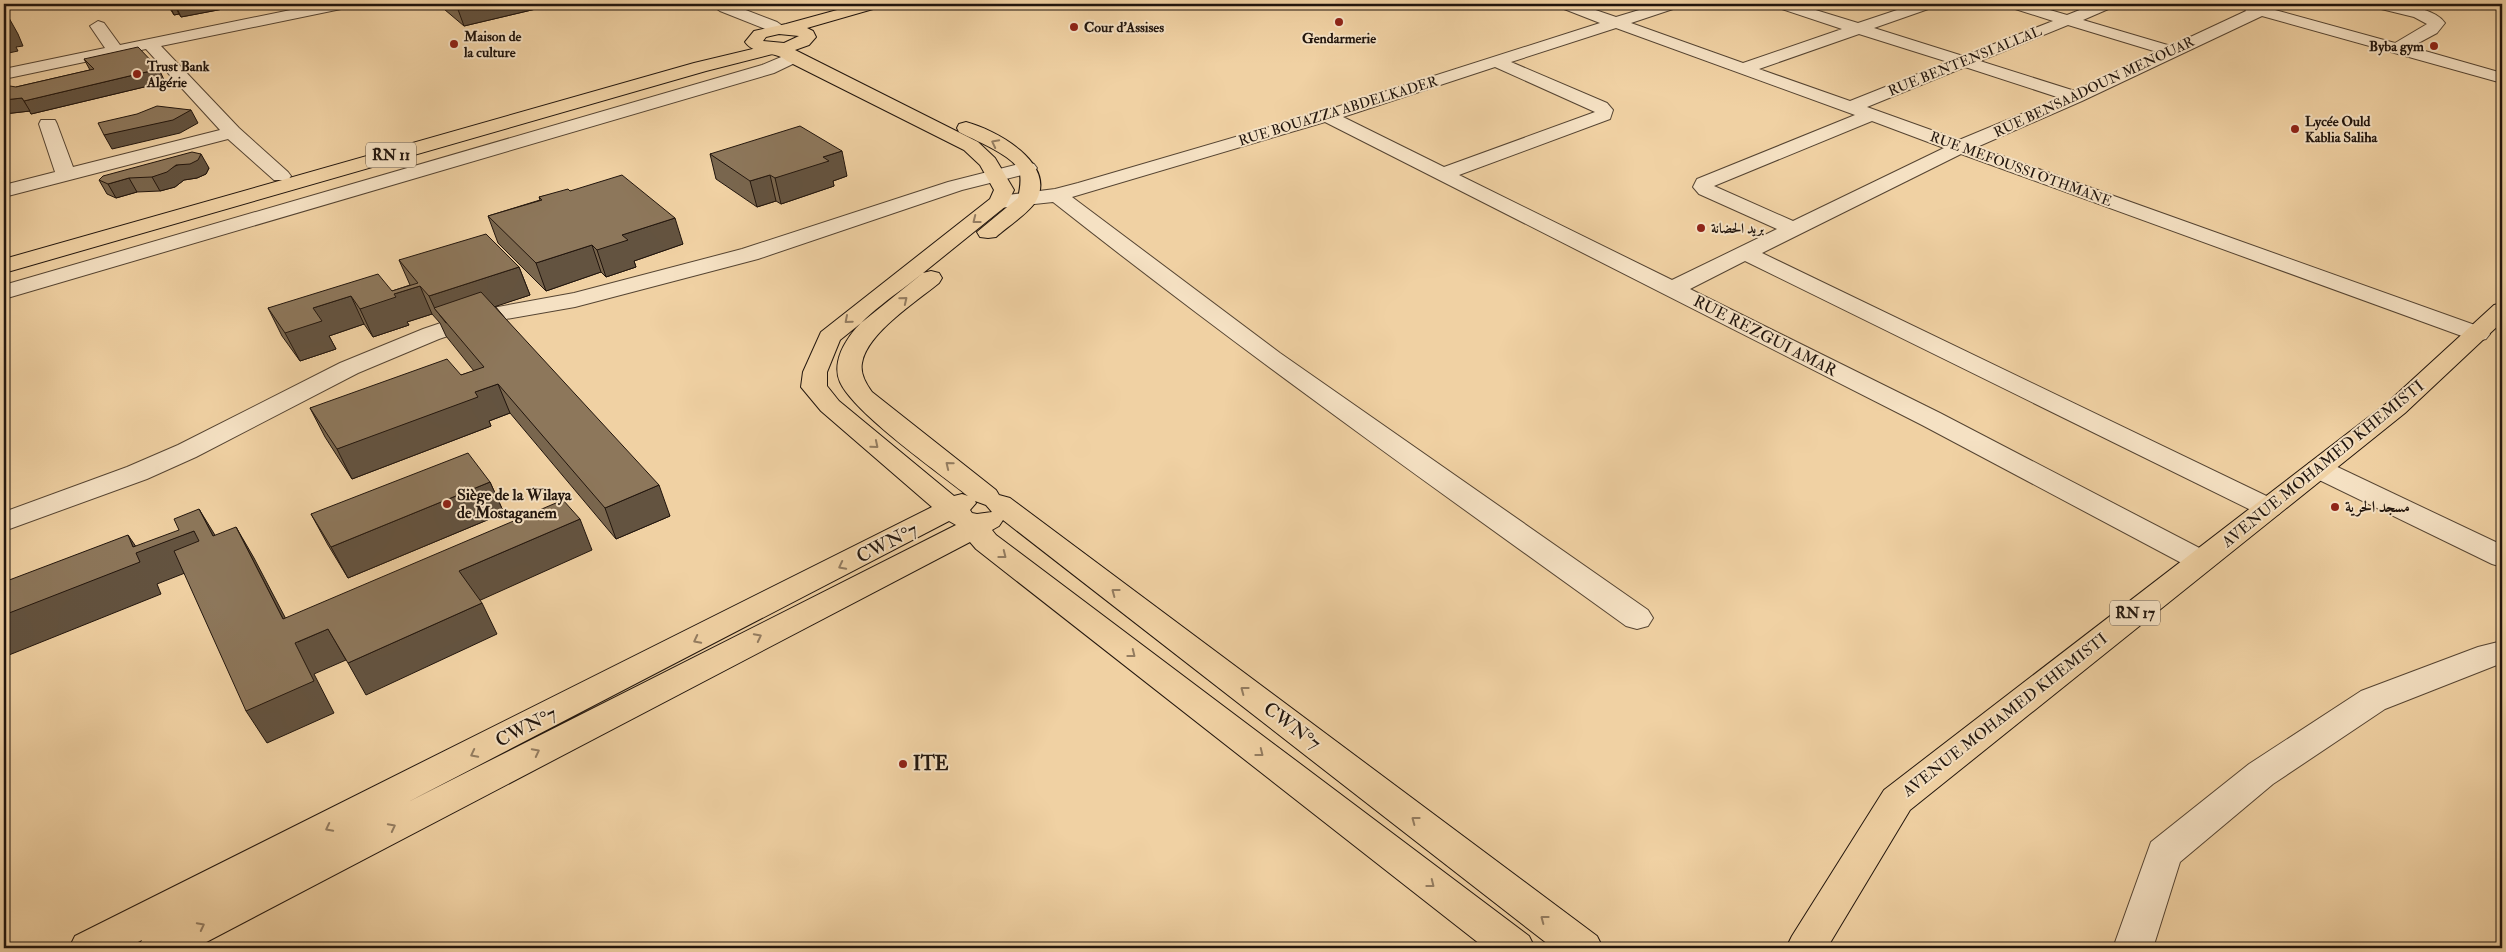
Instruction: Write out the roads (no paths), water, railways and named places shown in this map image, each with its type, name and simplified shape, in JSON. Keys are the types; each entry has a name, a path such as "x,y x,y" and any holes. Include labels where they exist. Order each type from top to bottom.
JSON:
{"main road":[{"path":"784,39 846,12 875,4"},
{"path":"784,39 817,51 1006,149 1028,168 1030,181 1028,200 869,329 858,343 849,364 852,381 864,397 973,512 994,548 1515,948"},
{"path":"784,39 971,146 988,162 1004,190 998,202 829,337 815,372 814,387 830,406 973,512"},
{"name":"RN 11","path":"4,252 784,39"},
{"name":"RN 11","path":"4,266 700,67 784,39"},
{"name":"AVENUE MOHAMED KHEMISTI","path":"1806,948 1898,800 2396,408 2502,310"},
{"path":"158,948 973,512"},
{"name":"CWN°7","path":"89,948 821,577 973,512 1583,948"}],"street":[{"path":"4,74 151,45 321,6 341,4"},
{"path":"4,292 768,69 784,39 740,20 740,15 718,4"},
{"name":"RUE MEFOUSSI OTHMANE","path":"1564,4 2478,334"},
{"name":"RUE BOUAZZA ABDELKADER","path":"998,202 1028,200 1057,195 1327,116 1674,4"},
{"path":"1781,4 2076,97"},
{"path":"1741,69 1854,28 1929,4"},
{"path":"2014,4 2170,52"},
{"name":"RUE BENTENSI ALLAL","path":"1851,107 2108,4"},
{"path":"2236,4 2266,7 2502,78"},
{"path":"2378,4 2419,14 2437,23 2431,30 2398,48"},
{"name":"RUE BENSAADOUN MENOUAR","path":"1672,290 1960,147 2076,97 2266,7"},
{"path":"98,26 116,51"},
{"path":"151,45 232,132 281,176"},
{"path":"1443,174 1604,115 1604,110 1600,107 1495,61"},
{"path":"1794,229 1706,190 1703,187 1704,184 1871,115"},
{"name":"RUE REZGUI AMAR","path":"1327,116 1931,418 2201,561"},
{"path":"48,124 66,174"},
{"path":"4,191 232,132"},
{"path":"4,522 137,474 187,451 350,368 431,334 484,316 575,300 750,254 955,186 1028,168"},
{"path":"1057,195 1140,261 1351,416 1637,618"},
{"path":"1745,253 2269,508"},
{"path":"2319,468 2502,557"},
{"path":"2133,948 2164,854 2261,774 2373,700 2489,655 2502,652"}],"place":[{"name":"Gendarmerie","path":"1339,22"},
{"name":"Cour d'Assises","path":"1074,27"},
{"name":"Maison de la culture","path":"454,44"},
{"name":"Byba gym","path":"2434,46"},
{"name":"Trust Bank Algérie","path":"137,74"},
{"name":"Lycée Ould Kablia Saliha","path":"2295,129"},
{"name":"بريد الحضانة","path":"1701,228"},
{"name":"Siège de la Wilaya de Mostaganem","path":"447,504"},
{"name":"مسجد الحرية","path":"2335,507"},
{"name":"ITE","path":"903,764"}]}
